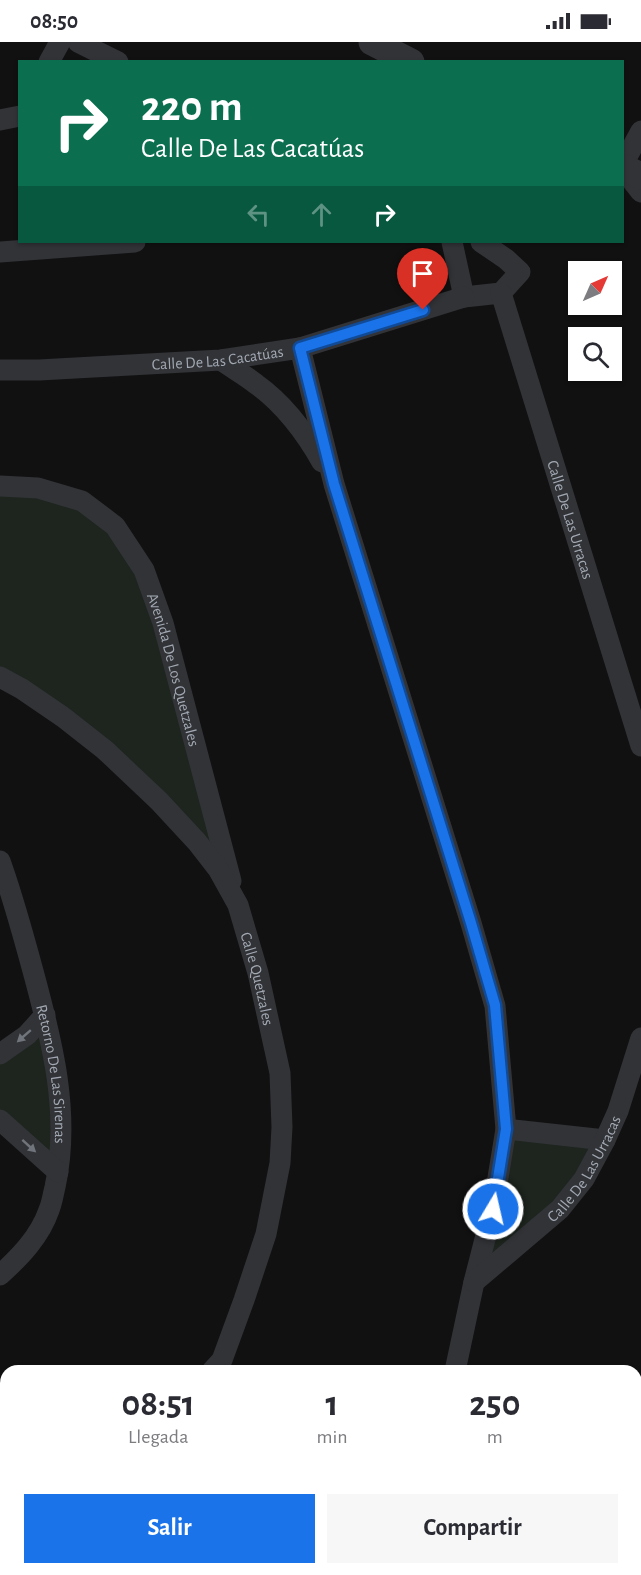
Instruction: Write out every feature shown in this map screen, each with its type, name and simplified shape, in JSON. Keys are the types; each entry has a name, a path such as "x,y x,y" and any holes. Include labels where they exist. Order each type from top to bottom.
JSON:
{"street":[{"path":"50,60 60,42"},
{"path":"78,42 114,60"},
{"path":"372,42 407,60"},
{"path":"624,163 641,131"},
{"path":"624,168 641,176"},
{"path":"624,170 641,192"},
{"path":"0,252 122,243"},
{"path":"452,243 464,297"},
{"path":"482,243 520,272 501,293"},
{"name":"Calle De Las Cacatúas","path":"0,370 221,360 300,348 464,297 501,293"},
{"name":"Calle De Las Urracas","path":"501,293 641,746"},
{"path":"300,348 334,484 468,911 495,1005 506,1129 493,1209 456,1365"},
{"path":"221,360 257,384 285,410 311,443 334,484"},
{"name":"Avenida De Los Quetzales","path":"0,486 38,488 82,501 116,526 144,570 163,623 238,905"},
{"name":"Calle Quetzales","path":"0,677 63,717 105,750 159,801 197,842 218,869 238,905 258,973 280,1073 282,1127 280,1163 267,1234 219,1365"},
{"name":"Retorno De Las Sirenas","path":"0,861 13,899 45,1015 57,1070 60,1110 58,1172 50,1209 39,1231 21,1256 0,1275"},
{"path":"0,1054 27,1035 45,1015"},
{"name":"Calle De Las Urracas","path":"474,1282 560,1209 584,1179 618,1111 641,1038"},
{"path":"0,1120 58,1172"},
{"path":"506,1129 604,1140"}],"shaded area":[{"path":"0,486 82,501 144,570 238,905 159,801 0,677"},
{"path":"45,1015 58,1172 0,1120 0,1054"},
{"path":"506,1129 605,1140 584,1179 474,1282"}],"route":[{"path":"423,310 300,348 334,484 495,1005 506,1129 493,1209"}]}
